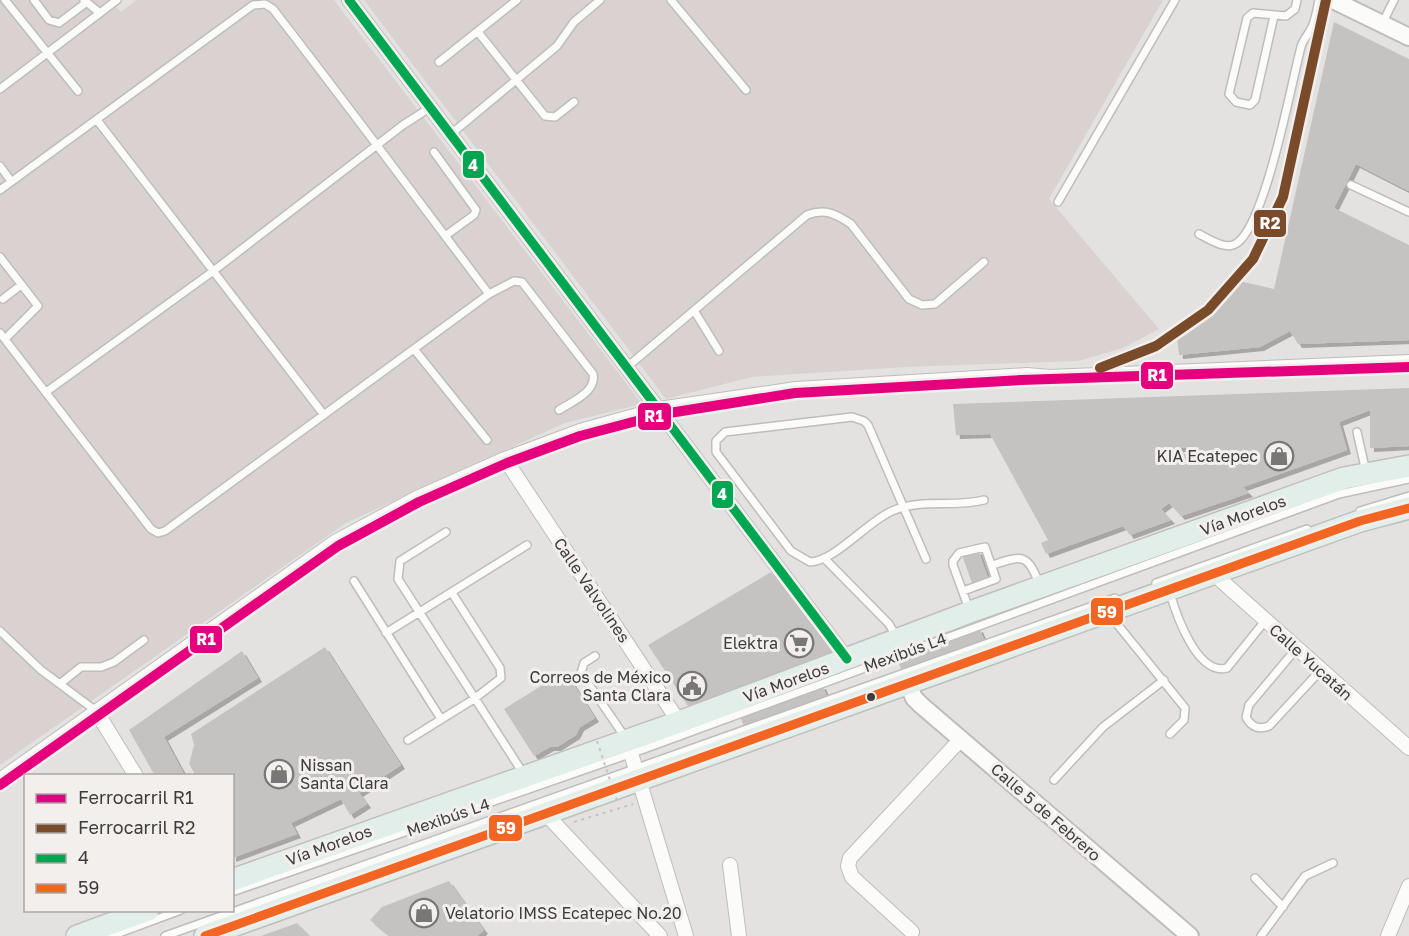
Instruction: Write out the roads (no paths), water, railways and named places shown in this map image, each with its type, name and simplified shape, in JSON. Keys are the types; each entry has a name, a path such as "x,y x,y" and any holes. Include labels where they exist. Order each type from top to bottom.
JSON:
{"main road":[{"name":"Vía Morelos","path":"234,879 524,775 629,746 679,722 970,612 1366,472 1409,466"},
{"path":"205,936 545,813 637,773 908,684 1360,521 1409,508"},
{"path":"77,936 143,912"}],"street":[{"path":"348,0 847,659"},
{"path":"1333,0 1409,37"},
{"path":"0,780 335,542 417,498 504,459 580,430 659,409 827,386 1027,375 1050,377 1409,362"},
{"name":"Calle Valvolines","path":"504,459 679,722"},
{"name":"Calle Yucatán","path":"1215,575 1409,748"},
{"name":"Calle 5 de Febrero","path":"908,684 914,698 1190,936"},
{"path":"96,711 135,774"},
{"path":"912,932 852,877 848,866 850,858 962,739"},
{"path":"629,746 687,936"},
{"path":"545,813 660,936"},
{"path":"730,865 739,936"},
{"path":"1388,936 1409,886"}],"lane":[{"path":"5,0 46,54 78,91"},
{"path":"34,0 49,20 59,23 86,1 100,14"},
{"path":"0,89 117,0"},
{"path":"439,62 517,0"},
{"path":"451,134 557,46 574,22 600,0"},
{"path":"671,0 746,90"},
{"path":"1058,202 1174,0"},
{"path":"1274,16 1254,102 1247,105 1236,102 1229,94 1245,21 1253,13 1274,16 1291,14 1297,0"},
{"path":"1199,234 1223,245 1233,245 1245,235 1255,215 1280,134 1302,43 1313,25 1319,0"},
{"path":"1382,24 1394,0"},
{"path":"0,190 253,5 265,4 273,9 489,294"},
{"path":"478,32 547,117 555,117 574,102"},
{"path":"46,392 212,272 377,145 431,107"},
{"path":"97,120 324,415"},
{"path":"434,152 476,210 474,215 445,236"},
{"path":"0,166 11,181"},
{"path":"1351,185 1409,212"},
{"path":"627,367 695,312 807,215 818,211 838,215 851,224 909,299 915,303 935,304 984,262"},
{"path":"1,261 38,308 2,336 151,528 158,533 165,531 489,294 514,281 522,282 593,374 594,381 590,389 559,410"},
{"path":"3,299 21,285"},
{"path":"695,312 719,351"},
{"path":"414,349 487,440"},
{"path":"926,559 905,507 868,425 859,418 725,432 716,441 716,452 791,551 810,562 824,558 881,517 905,507 936,501 964,505 984,500"},
{"path":"1357,432 1366,472"},
{"name":"Mexibús L4","path":"234,891 629,746 1328,498 1371,486 1409,479"},
{"path":"1354,513 1409,496"},
{"path":"1146,587 1311,527"},
{"path":"446,532 400,561 398,579 524,775"},
{"path":"386,633 526,545"},
{"path":"963,591 995,581 988,550 982,546 956,555 953,565 970,612"},
{"path":"824,558 889,624 899,640"},
{"path":"993,565 1015,558 1025,559 1031,564 1041,588"},
{"path":"354,581 441,719"},
{"path":"1169,590 1177,618 1190,642 1200,656 1219,669 1227,668 1235,660 1265,621"},
{"path":"408,740 499,681 501,672 452,593"},
{"name":"Mexibús L4","path":"165,936 637,773 1124,595"},
{"path":"1107,612 1164,680 1186,711 1184,720 1170,734"},
{"path":"0,631 41,670 96,711"},
{"path":"61,683 81,667 101,667 114,662 144,640"},
{"path":"1296,649 1249,705 1246,717 1252,725 1261,728 1269,726 1320,671"},
{"path":"595,656 584,663 580,673 629,746"},
{"path":"1054,780 1103,727 1164,680"},
{"path":"1261,936 1305,876 1333,863"},
{"path":"1255,878 1283,907"},
{"path":"111,936 176,912"}],"rail line":[{"name":"R2","path":"1100,368 1156,346 1208,310 1253,259 1283,197 1326,0"},
{"name":"R1","path":"0,785 338,546 419,502 507,463 580,436 663,414 795,393 1021,380 1409,367"}],"place":[{"name":"KIA Ecatepec","path":"1279,456"},
{"name":"Elektra","path":"799,643"},
{"name":"Correos de México Santa Clara","path":"692,686"},
{"name":"Nissan Santa Clara","path":"279,774"},
{"name":"Velatorio IMSS Ecatepec No.20","path":"424,913"}]}
